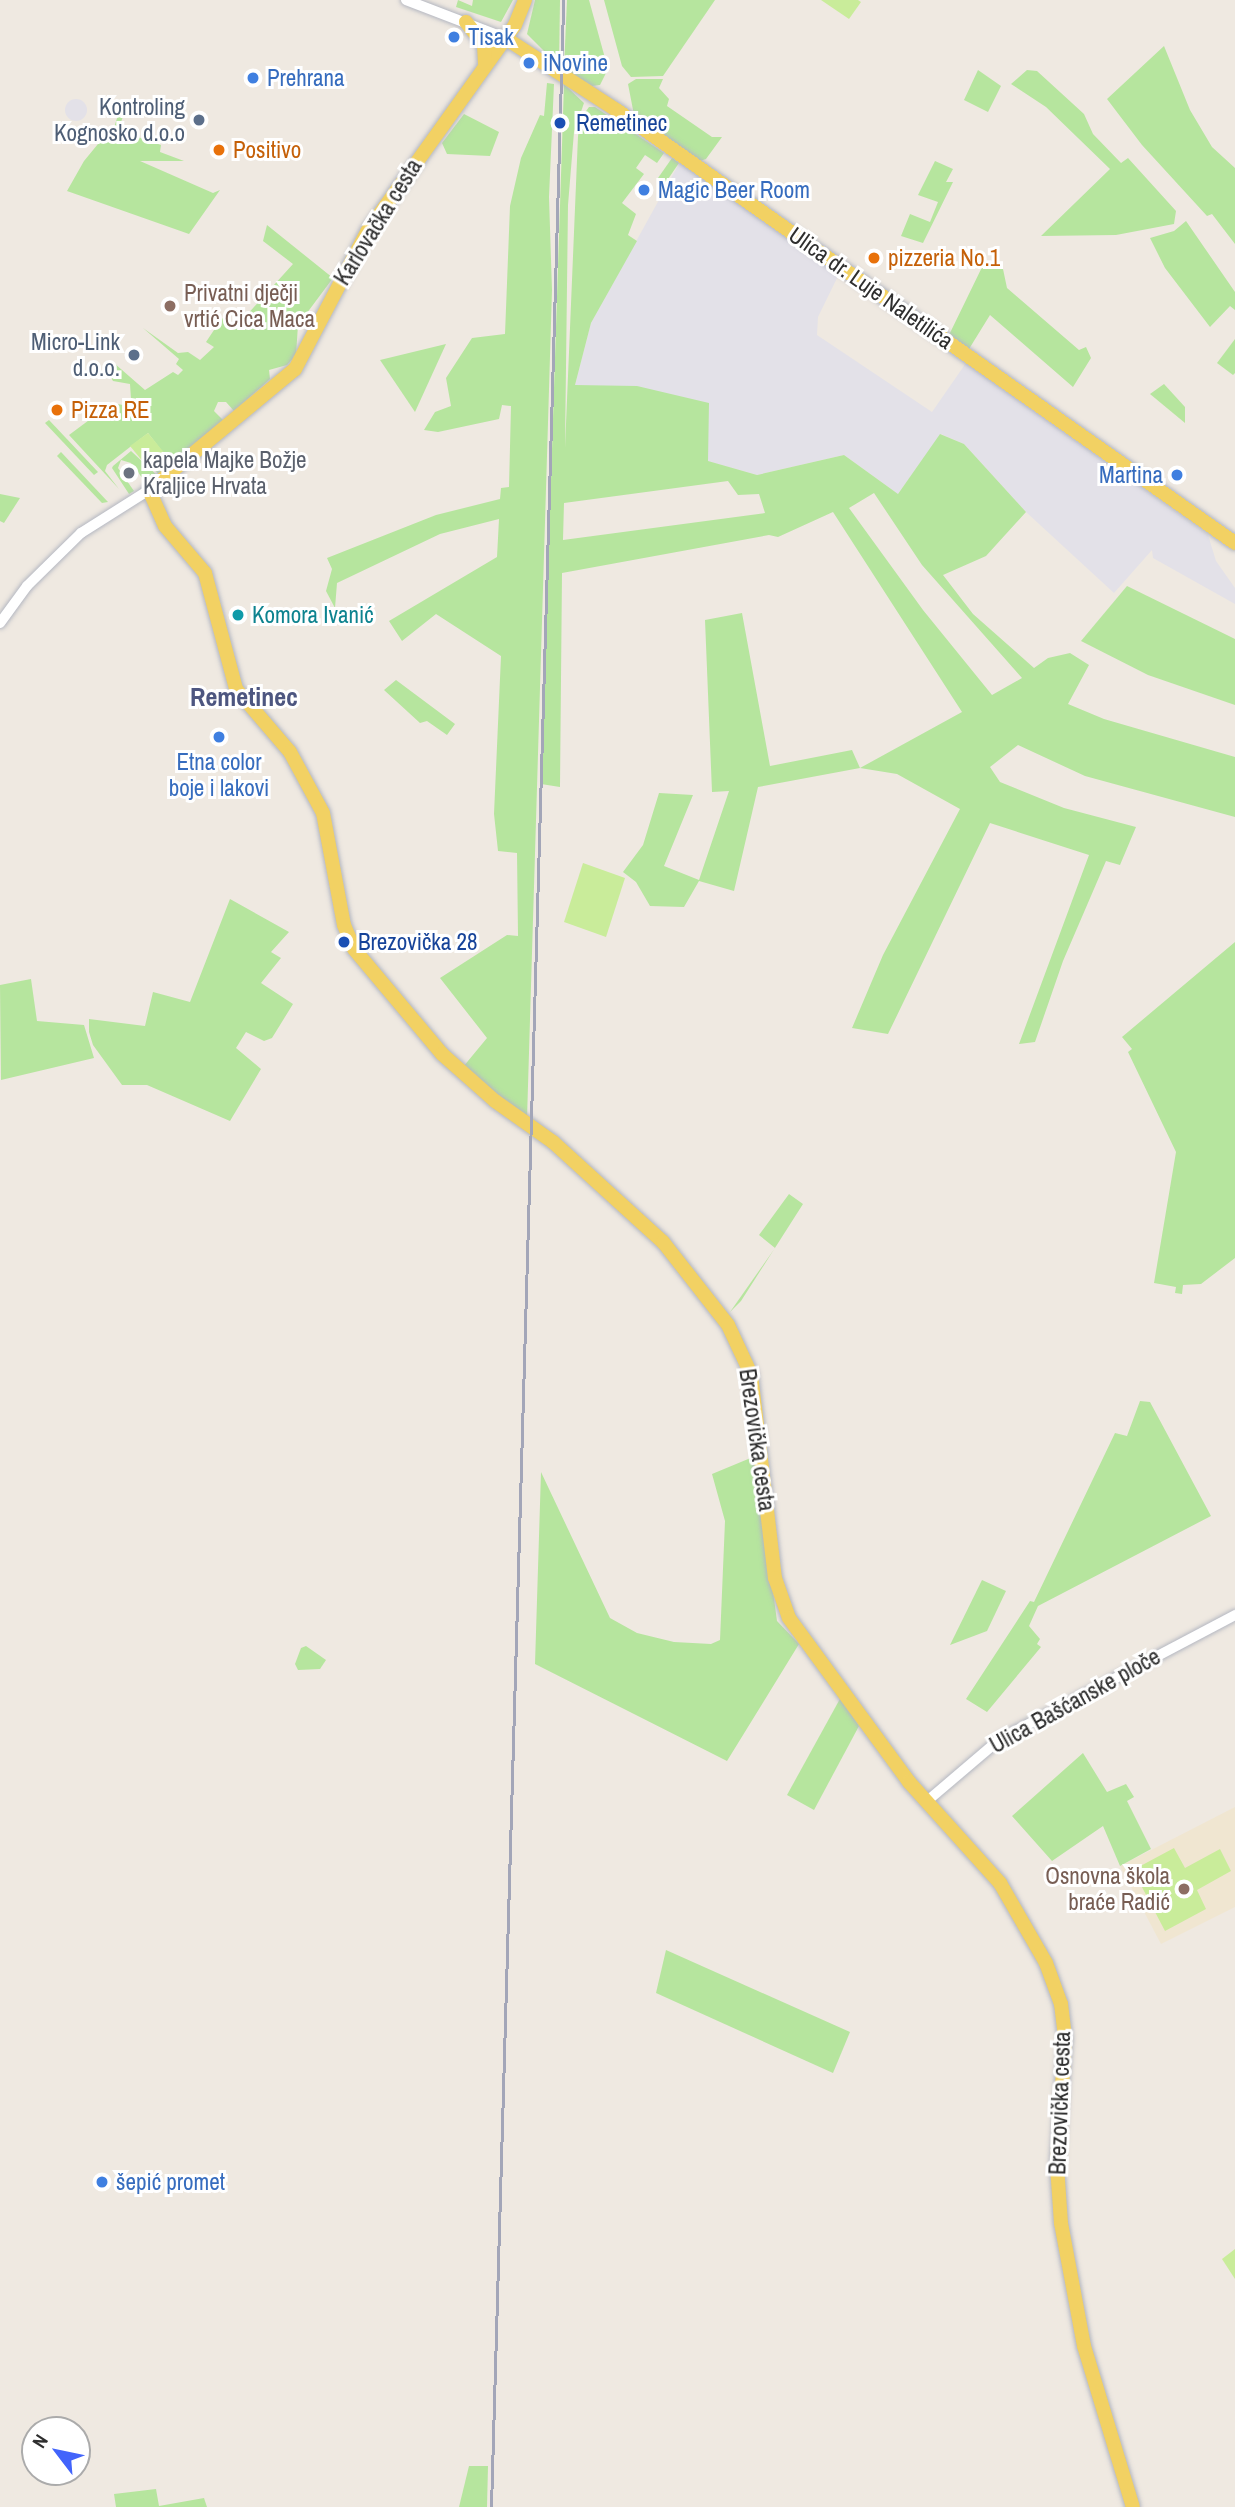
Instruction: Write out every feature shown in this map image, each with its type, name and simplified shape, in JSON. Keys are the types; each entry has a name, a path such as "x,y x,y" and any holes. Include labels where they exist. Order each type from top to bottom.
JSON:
{"main road":[{"name":"Karlovačka cesta","path":"149,490 295,369 348,261 505,38 525,0"},
{"path":"466,22 484,45 485,64"},
{"name":"Ulica dr. Luje Naletilića","path":"505,38 633,122 1235,543"},
{"name":"Brezovička cesta","path":"149,490 165,526 197,558 205,573 236,689 290,752 323,813 344,925 360,959 442,1054 495,1101 553,1142 656,1235 688,1270 735,1334 753,1387 771,1549 784,1607 926,1802 1008,1894 1046,1963 1059,1997 1065,2056 1057,2166 1061,2223 1091,2373 1133,2507"}],"street":[{"path":"406,0 505,38"},
{"name":"Karlovačka cesta","path":"0,623 27,586 81,533 149,490"},
{"name":"Ulica Bašćanske ploče","path":"926,1802 1000,1739 1235,1615"}],"shaded area":[{"path":"76,99 84,102 87,110 84,118 76,121 68,118 65,110 68,102"},
{"path":"681,160 840,272 818,317 817,335 932,412 966,363 1208,535 1216,561 1235,588 1235,604 1153,558 1152,550 1114,593 1026,512 964,444 941,434 898,494 844,455 757,475 707,461 575,385 591,323"},
{"name":"Osnovna škola braće Radić","path":"1235,1807 1235,1907 1161,1944 1120,1866"}],"green space":[{"path":"458,0 472,6 473,0 513,0 501,22 456,7"},
{"path":"535,0 560,0 559,66 527,34"},
{"path":"567,0 589,0 608,69 600,85 592,86 564,69"},
{"path":"604,0 715,0 663,76 631,77 622,66"},
{"path":"821,0 858,0 861,2 849,19"},
{"path":"1164,46 1190,110 1212,147 1235,168 1235,244 1212,214 1207,216 1142,145 1107,99"},
{"path":"978,70 1001,86 988,112 964,100"},
{"path":"1027,70 1037,71 1084,114 1093,134 1121,163 1128,158 1176,211 1174,224 1116,235 1041,236 1110,169 1046,107 1011,84"},
{"path":"636,79 663,79 659,88 669,99 667,106 712,137 722,137 706,159 700,161 634,115 628,84"},
{"path":"547,83 554,84 549,197 552,290 527,1119 463,1067 487,1038 440,978 507,935 518,936 517,853 498,851 494,814 501,656 436,614 402,641 389,621 497,557 499,519 440,534 337,583 335,608 326,591 332,569 327,558 436,515 500,499 501,488 509,487 511,406 502,405 499,419 438,432 424,430 435,412 451,406 446,378 472,338 505,334 510,206 521,158 540,115 544,116"},
{"path":"564,84 584,103 574,132 568,205 565,448 578,136 581,118 589,107 595,107 664,153 657,163 645,155 636,168 644,174 622,203 636,214 628,235 637,241 591,323 575,385 637,386 709,403 708,461 757,475 844,455 898,494 940,434 964,444 1026,512 986,556 943,575 973,614 1034,668 1048,658 1070,653 1089,665 1068,704 1104,719 1235,757 1235,817 1085,776 1018,745 990,767 1000,782 1064,808 1136,827 1120,865 1106,861 1063,961 1035,1042 1019,1044 1089,855 990,823 888,1034 852,1028 883,955 960,809 897,774 860,768 962,712 833,512 778,537 769,535 562,573 560,787 541,784","holes":["728,481 738,495 759,494 765,513 563,540 564,503","874,493 922,565 1022,678 992,695 923,610 849,508"]},
{"path":"119,112 124,114 118,130 161,145 160,152 184,161 140,161 213,193 220,190 189,234 67,191 84,161 107,133 112,134"},
{"path":"464,114 499,132 490,156 447,154 442,143"},
{"path":"672,158 679,163 666,182 658,178"},
{"path":"935,161 953,169 946,182 953,182 923,243 901,236 910,214 930,222 938,202 918,195"},
{"path":"1186,221 1235,292 1235,310 1230,306 1210,327 1165,268 1150,238 1174,231"},
{"path":"267,225 333,278 298,325 296,355 287,365 269,370 270,379 234,411 226,402 218,402 214,411 224,421 160,476 152,466 165,455 148,433 107,465 105,471 119,489 69,435 112,403 123,405 131,399 130,384 113,381 106,369 114,363 145,390 173,372 178,375 183,370 176,364 179,359 143,328 178,353 188,352 200,360 214,347 206,342 222,318 235,328 293,264 263,241"},
{"path":"985,261 1003,269 1007,288 1079,350 1086,347 1091,358 1073,387 990,315 969,349 949,335"},
{"path":"1235,339 1235,373 1233,375 1217,363"},
{"path":"446,344 415,412 380,360"},
{"path":"1164,384 1185,407 1185,423 1150,394"},
{"path":"49,420 98,472 94,475 45,423"},
{"path":"148,433 166,455 149,469 130,446"},
{"path":"131,451 159,477 146,483 131,463 121,460 118,468 134,491 129,494 112,468"},
{"path":"61,452 108,502 102,503 57,456"},
{"path":"0,494 20,498 4,523 0,521"},
{"path":"1127,586 1235,639 1235,705 1148,675 1081,641"},
{"path":"742,613 770,766 852,750 860,768 758,787 734,891 699,881 684,907 650,906 636,882 623,872 643,845 659,793 693,795 664,866 699,880 729,791 712,792 705,620"},
{"path":"396,680 455,724 447,735 427,721 420,723 384,690"},
{"path":"583,863 625,878 606,937 564,922"},
{"path":"230,899 289,932 271,952 281,958 261,983 293,1004 272,1038 264,1041 246,1032 236,1048 261,1069 230,1121 147,1085 122,1085 93,1045 89,1019 145,1026 153,992 190,1002"},
{"path":"1235,942 1235,1258 1201,1284 1183,1285 1182,1294 1175,1293 1176,1287 1154,1283 1176,1152 1128,1052 1132,1049 1122,1037"},
{"path":"31,979 37,1021 84,1025 94,1058 1,1080 0,985"},
{"path":"789,1194 803,1204 775,1248 759,1235"},
{"path":"774,1250 741,1301 730,1312"},
{"path":"743,1366 777,1621 799,1644 727,1761 535,1664 541,1472 610,1618 637,1633 674,1642 711,1644 720,1640 725,1521 712,1474 753,1457"},
{"path":"1140,1401 1150,1402 1211,1516 1038,1606 1029,1626 1040,1639 1037,1644 1041,1647 987,1712 966,1699 1030,1601 1034,1602 1115,1433 1127,1436"},
{"path":"982,1580 1006,1591 987,1631 950,1645"},
{"path":"306,1646 326,1660 320,1669 298,1670 295,1664 301,1648"},
{"path":"841,1697 859,1726 814,1810 787,1795"},
{"path":"1083,1753 1107,1792 1126,1784 1134,1797 1127,1801 1151,1849 1120,1866 1103,1826 1052,1861 1012,1816"},
{"path":"1174,1848 1185,1868 1220,1849 1231,1871 1197,1890 1206,1909 1165,1931 1133,1870"},
{"path":"666,1950 850,2032 833,2073 656,1993"},
{"path":"1235,2249 1235,2279 1222,2259"},
{"path":"469,2466 488,2466 487,2507 459,2507"},
{"path":"156,2489 159,2506 204,2498 207,2507 116,2507 114,2494"}],"railway":[{"path":"491,2507 563,0"}],"place":[{"name":"Tisak","path":"454,37"},
{"name":"iNovine","path":"529,63"},
{"name":"Prehrana","path":"253,78"},
{"name":"Kontroling Kognosko d.o.o","path":"199,120"},
{"name":"Remetinec","path":"560,123"},
{"name":"Positivo","path":"219,150"},
{"name":"Magic Beer Room","path":"644,190"},
{"name":"pizzeria No.1","path":"874,258"},
{"name":"Privatni dječji vrtić Cica Maca","path":"170,306"},
{"name":"Micro-Link d.o.o.","path":"134,355"},
{"name":"Pizza RE","path":"57,410"},
{"name":"kapela Majke Božje Kraljice Hrvata","path":"129,473"},
{"name":"Martina","path":"1177,475"},
{"name":"Komora Ivanić","path":"238,615"},
{"name":"Etna color boje i lakovi","path":"219,737"},
{"name":"Brezovička 28","path":"344,942"},
{"name":"Osnovna škola braće Radić","path":"1184,1889"},
{"name":"šepić promet","path":"102,2182"}],"district":[{"name":"Remetinec","path":"244,697"}]}
